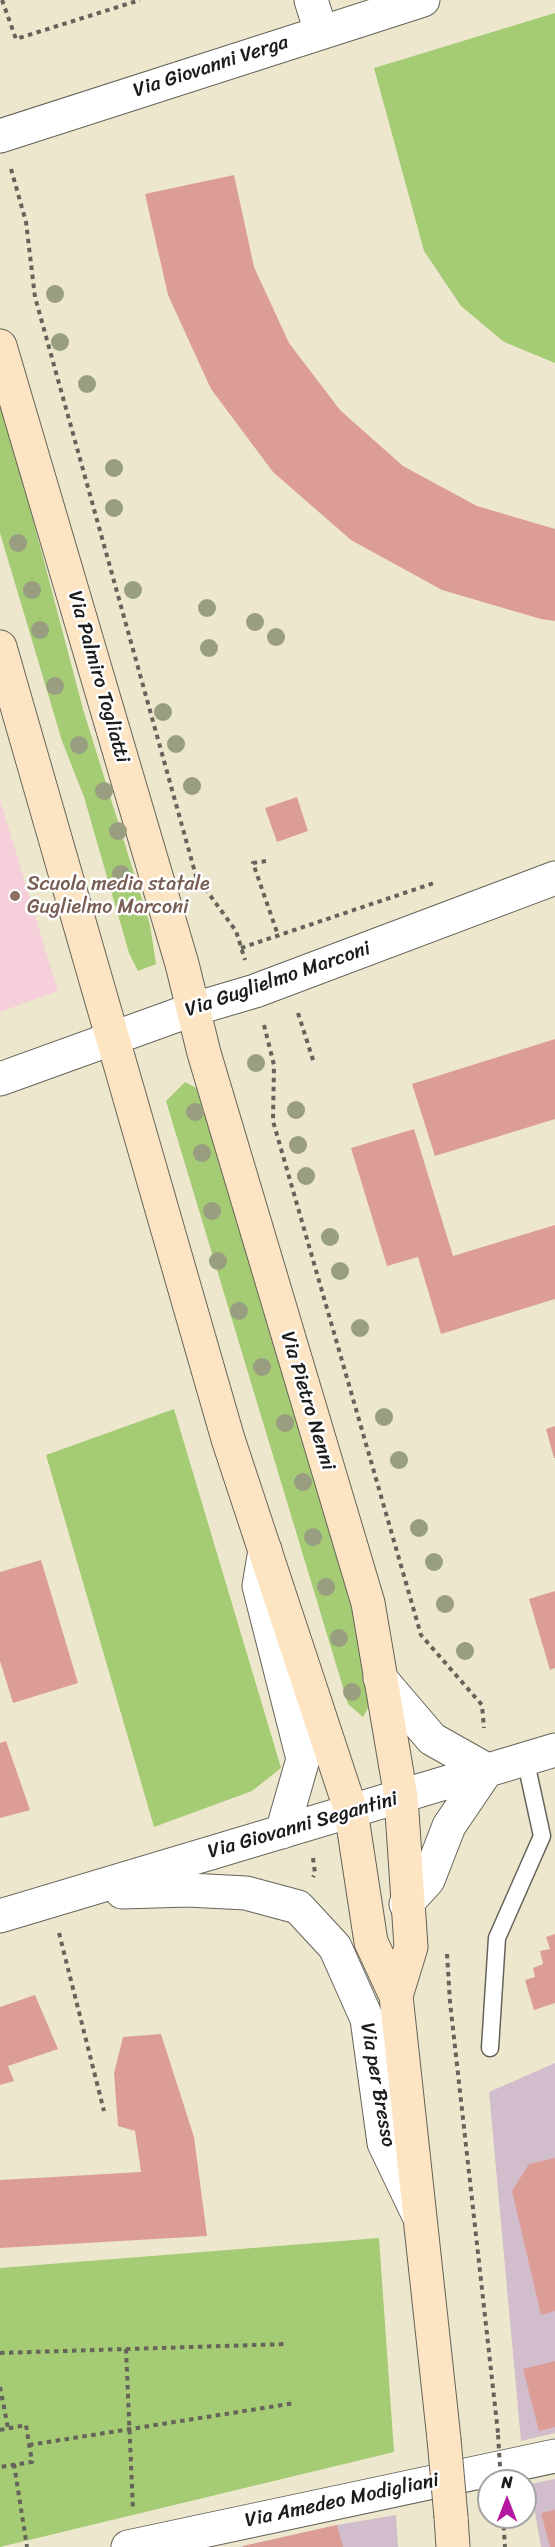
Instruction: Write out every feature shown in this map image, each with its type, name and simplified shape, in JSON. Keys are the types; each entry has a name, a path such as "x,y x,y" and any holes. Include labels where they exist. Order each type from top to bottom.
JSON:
{"street":[{"path":"311,0 321,32"},
{"name":"Via Giovanni Verga","path":"2,136 423,0"},
{"name":"Via Palmiro Togliatti","path":"0,346 194,1009"},
{"path":"0,647 228,1439 351,1811"},
{"name":"Via Guglielmo Marconi","path":"0,1079 194,1009 255,991 555,878"},
{"name":"Via Pietro Nenni","path":"194,1009 207,1065 368,1603 401,1797"},
{"path":"265,1550 258,1586 303,1760 282,1832"},
{"path":"380,1678 432,1739 487,1770 449,1826 428,1880 406,1904"},
{"name":"Via Giovanni Segantini","path":"0,1916 540,1754"},
{"name":"Via per Bresso","path":"396,1996 411,1947 406,1904 401,1797"},
{"name":"Via per Bresso","path":"351,1811 371,1942 396,1996 452,2532"},
{"name":"Via per Bresso","path":"61,1898 188,1890 246,1893 298,1907 335,1947 367,2019 384,2143 420,2217"},
{"name":"Via Amedeo Modigliani","path":"134,2546 555,2456"}],"lane":[{"path":"490,2048 497,1938 542,1836 540,1754"}],"path":[{"path":"2,0 16,39 140,0"},
{"path":"2,136 26,222 35,297 196,876 236,930 255,991"},
{"path":"266,861 253,863 278,935"},
{"path":"242,948 444,880"},
{"path":"287,1016 298,1013 314,1063"},
{"path":"275,1020 264,1024 274,1065 273,1122 420,1635 482,1705 487,1770"},
{"path":"61,1898 104,2111"},
{"path":"447,1947 450,2002 500,2469"},
{"path":"0,2354 287,2344"},
{"path":"126,2349 134,2546"},
{"path":"0,2387 8,2428"},
{"path":"29,2445 295,2403"},
{"path":"0,2430 26,2425 32,2462 0,2467"},
{"path":"14,2464 27,2547"},
{"path":"504,2529 505,2547"}],"shaded area":[{"name":"Scuola media statale Guglielmo Marconi","path":"0,800 58,991 0,1012"},
{"path":"555,2063 555,2433 521,2441 489,2092"},
{"path":"555,2479 555,2547 541,2547 537,2524 537,2483"},
{"path":"396,2515 398,2547 239,2547 337,2525"}],"green space":[{"path":"555,13 555,363 504,342 461,306 424,251 374,68"},
{"path":"0,394 83,709 150,925 156,964 138,971 129,953 84,797 62,741 0,533"},
{"path":"185,1082 202,1091 362,1644 373,1699 363,1717 348,1704 166,1101"},
{"path":"174,1409 281,1768 252,1791 154,1827 46,1455"},
{"path":"379,2238 394,2452 0,2547 0,2268"}],"building":[{"path":"234,175 254,267 289,343 340,410 403,466 477,506 555,529 555,621 442,590 351,540 273,472 211,389 168,295 145,194"},
{"path":"297,797 308,831 277,842 265,808"},
{"path":"555,1039 555,1119 435,1156 412,1084"},
{"path":"414,1129 453,1256 555,1225 555,1299 441,1334 418,1257 387,1266 351,1148"},
{"path":"555,1426 555,1458 554,1458 546,1429"},
{"path":"41,1560 78,1683 13,1703 0,1661 0,1572"},
{"path":"555,1591 555,1668 550,1670 529,1599"},
{"path":"6,1741 30,1810 0,1818 0,1743"},
{"path":"555,1934 555,2003 534,2010 525,1980 535,1977 533,1968 543,1964 540,1951 550,1949 546,1937"},
{"path":"35,1995 58,2049 8,2066 14,2081 0,2085 0,2007"},
{"path":"161,2034 194,2137 207,2236 0,2248 0,2180 141,2172 135,2131 118,2126 114,2073 123,2037"},
{"path":"555,2158 555,2311 541,2315 512,2191 529,2164"},
{"path":"555,2361 555,2427 539,2431 523,2369"},
{"path":"555,2510 555,2547 550,2547 541,2513"},
{"path":"337,2525 343,2547 243,2547 243,2546"}],"place":[{"name":"Scuola media statale Guglielmo Marconi","path":"15,896"}]}
